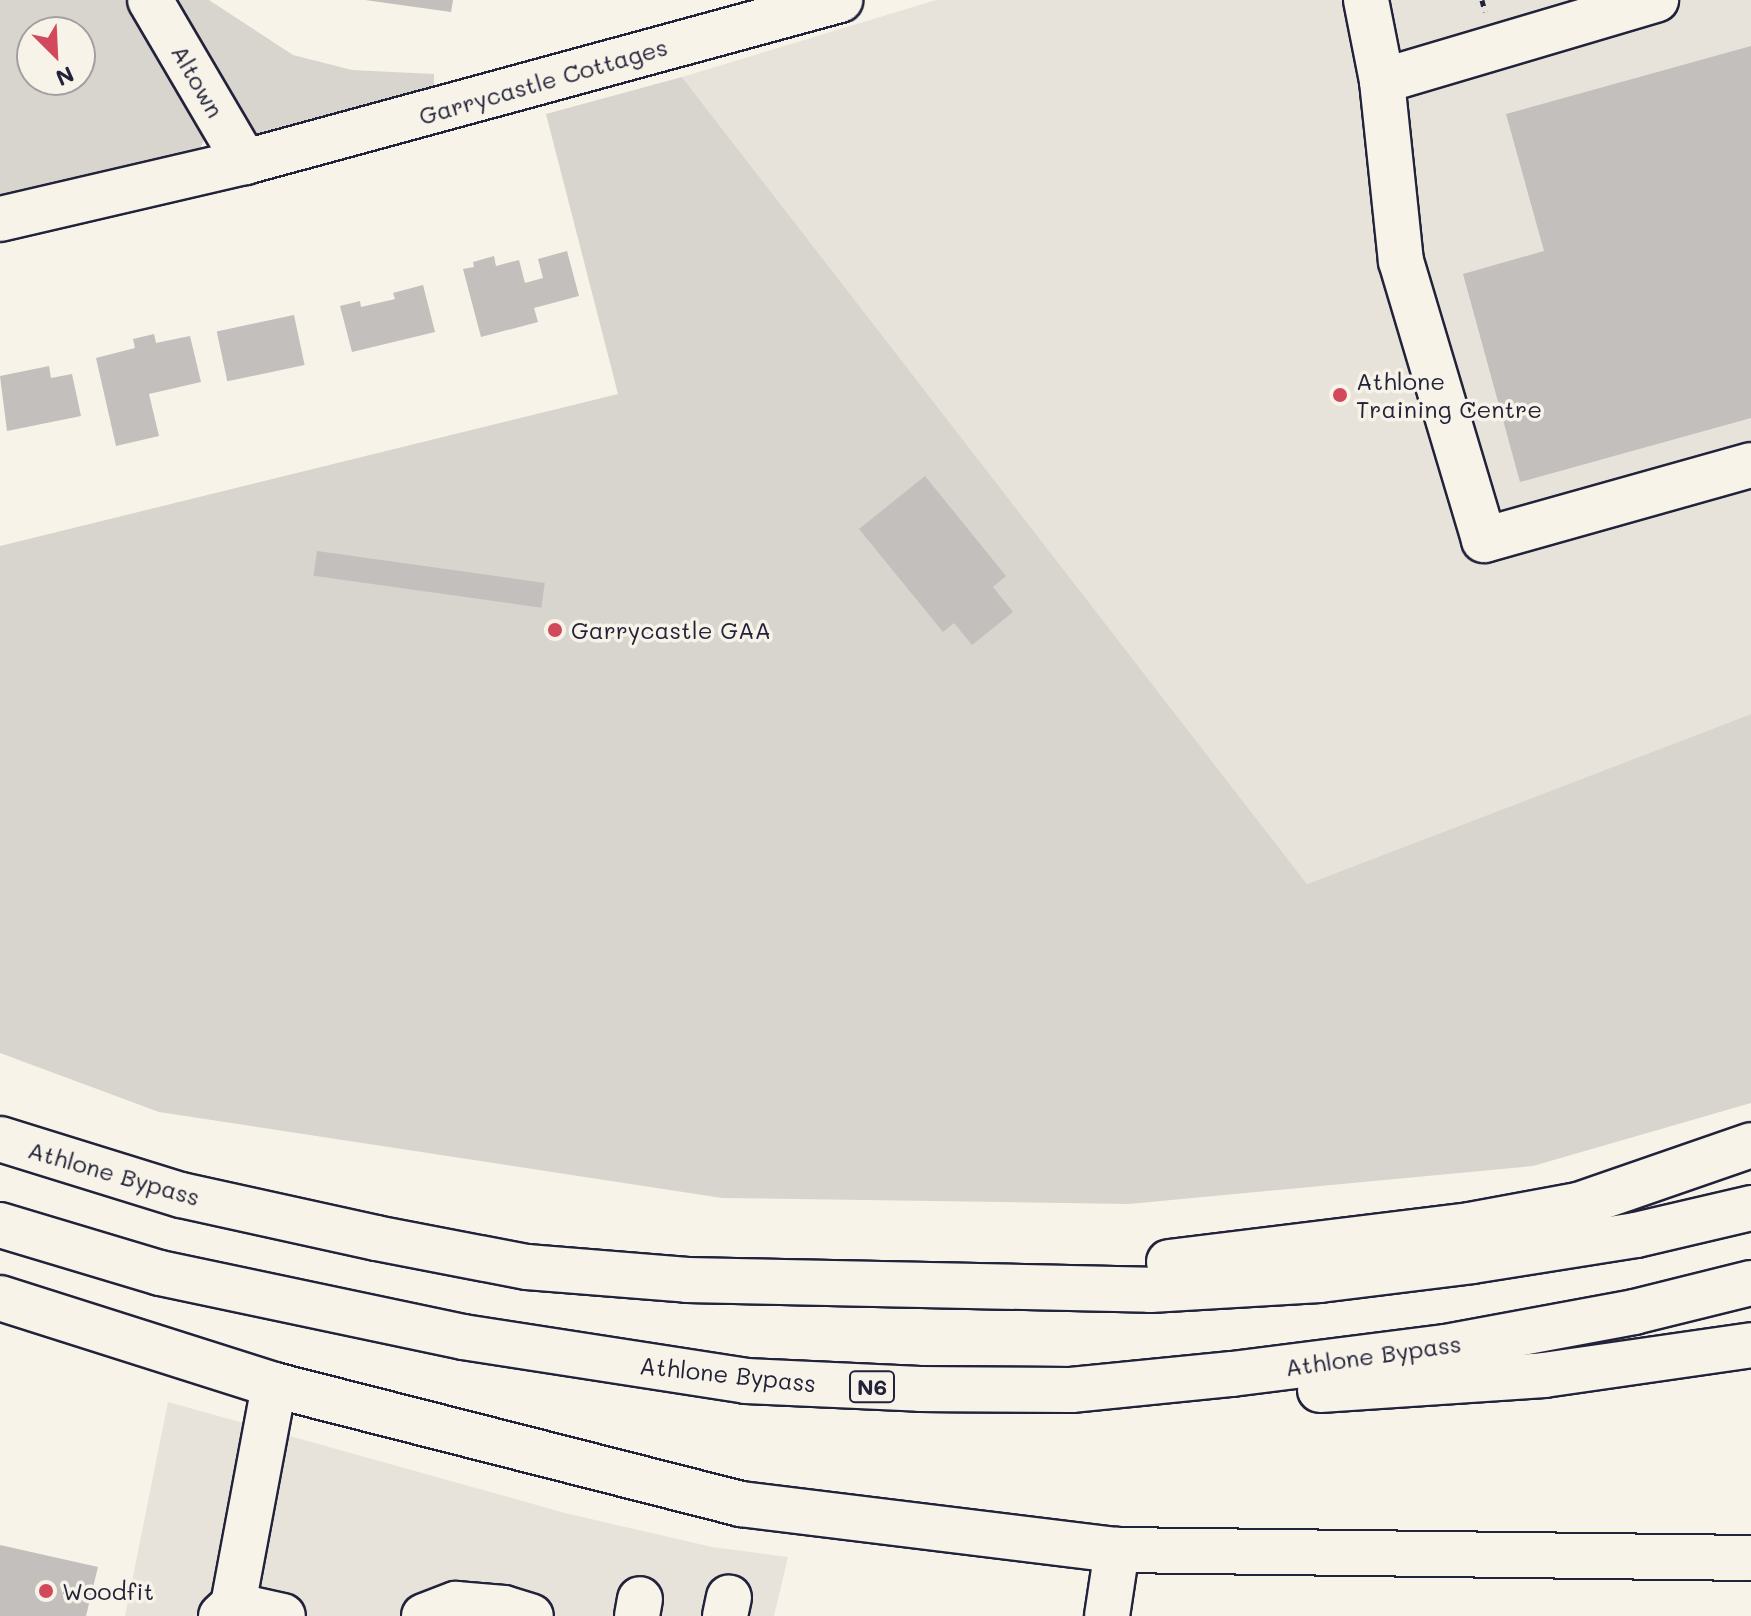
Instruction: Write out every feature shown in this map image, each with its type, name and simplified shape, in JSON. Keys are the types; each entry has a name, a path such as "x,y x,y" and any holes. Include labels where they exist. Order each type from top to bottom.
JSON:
{"main road":[{"name":"Altown","path":"150,0 245,162"},
{"name":"Garrycastle Cottages","path":"0,219 245,162 840,0"},
{"path":"1366,0 1382,81 1401,261 1484,540 1751,465"},
{"path":"1382,81 1656,0"},
{"name":"Athlone Bypass","path":"0,1139 181,1195 527,1267 687,1280 1150,1290 1320,1280 1472,1261 1636,1235 1751,1208"},
{"path":"988,1287 1470,1225 1578,1205 1751,1145"},
{"name":"Athlone Bypass","path":"0,1225 160,1273 463,1337 746,1381 920,1389 1071,1390 1446,1347 1634,1312 1751,1283"},
{"path":"0,1298 274,1385 741,1504 1117,1550 1751,1558"},
{"name":"N6","path":"1071,1390 1299,1392 1544,1375 1751,1345"},
{"path":"274,1385 227,1610 283,1616"},
{"path":"1107,1616 1117,1550"},
{"path":"424,1616 456,1604 504,1608 531,1616"}],"shaded area":[{"path":"0,0 137,0 207,133 199,151 0,204"},
{"path":"165,0 209,0 293,55 352,70 434,74 434,93 277,136 260,134 250,130"},
{"name":"Athlone Training Centre","path":"936,0 1751,0 1751,714 1307,884 682,77"},
{"name":"Garrycastle GAA","path":"682,77 1307,884 1751,714 1751,1103 1533,1166 1129,1204 722,1198 159,1112 0,1053 0,546 618,394 546,114"},
{"path":"168,1402 565,1513 712,1547 788,1557 774,1616 125,1616"}],"building":[{"path":"365,0 453,0 451,12"},
{"path":"1751,46 1751,418 1520,482 1463,274 1544,251 1506,114"},
{"path":"567,251 579,296 534,308 538,322 481,337 463,269 474,267 473,262 494,256 496,266 519,260 525,283 543,278 538,259"},
{"path":"423,285 435,332 352,352 340,306 360,301 361,307 395,299 393,293"},
{"path":"294,315 305,365 227,381 217,331"},
{"path":"154,334 156,343 190,336 201,382 149,394 159,436 116,446 96,358 135,348 133,339"},
{"path":"49,366 51,378 72,374 81,416 7,431 0,376"},
{"path":"925,476 1006,576 993,587 1013,612 972,645 954,623 943,632 859,529"},
{"path":"317,551 545,583 541,608 314,576"},
{"name":"Woodfit","path":"0,1545 98,1567 86,1616 0,1616"}],"place":[{"name":"Athlone Training Centre","path":"1340,395"},
{"name":"Garrycastle GAA","path":"555,630"},
{"name":"Woodfit","path":"46,1591"}]}
